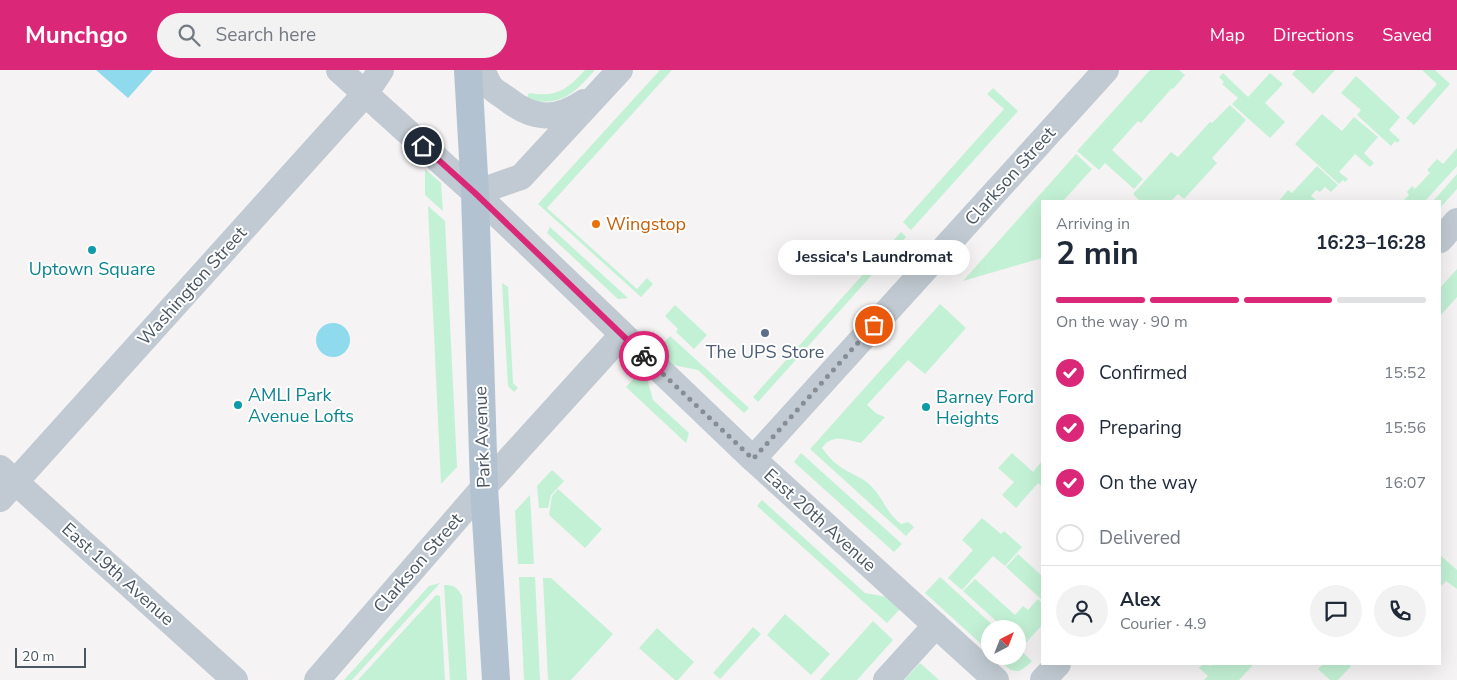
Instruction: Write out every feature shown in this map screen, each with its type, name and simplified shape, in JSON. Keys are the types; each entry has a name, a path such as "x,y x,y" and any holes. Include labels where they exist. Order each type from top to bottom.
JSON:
{"main road":[{"name":"Park Avenue","path":"468,70 475,193 484,487 496,680"}],"street":[{"name":"East 20th Avenue","path":"339,70 475,193 753,459 996,680"},
{"name":"Washington Street","path":"5,483 365,94 381,70"},
{"path":"482,70 491,87 516,107 535,115 555,116 572,110 601,90"},
{"path":"475,193 522,178 620,70"},
{"name":"Clarkson Street","path":"753,459 1106,70"},
{"path":"1441,239 1457,221"},
{"name":"Clarkson Street","path":"317,680 484,487 622,335"},
{"name":"East 19th Avenue","path":"5,483 235,680"},
{"path":"886,680 936,625"},
{"path":"1043,680 1057,665"}],"green space":[{"path":"585,70 595,70 580,86 565,97 548,102 526,99 529,93 547,94 561,90 573,82"},
{"path":"660,70 672,70 547,208 637,289 647,278 653,284 641,297 538,204"},
{"path":"1150,70 1179,70 1185,75 1141,123 1138,121 1112,150 1143,179 1134,189 1105,163 1099,170 1077,151"},
{"path":"1296,70 1335,70 1313,94 1292,74"},
{"path":"1422,70 1435,70 1450,84 1414,125 1406,118 1437,84"},
{"path":"1223,73 1248,97 1270,73 1283,84 1265,103 1285,122 1270,138 1232,104 1238,98 1222,84 1224,82 1219,77"},
{"path":"1356,76 1400,117 1389,130 1400,140 1397,143 1395,141 1391,146 1357,115 1361,110 1341,93"},
{"path":"993,88 1018,111 911,230 903,222 1004,109 987,94"},
{"path":"1230,105 1246,120 1212,158 1217,163 1184,199 1178,194 1172,200 1139,200 1133,194 1171,152 1178,157 1210,122 1212,123"},
{"path":"1322,114 1342,131 1354,117 1378,137 1364,153 1374,163 1370,167 1355,154 1339,172 1348,179 1345,182 1343,180 1339,184 1295,144"},
{"path":"1457,148 1457,166 1426,200 1404,200 1409,195 1407,192 1412,186 1415,189 1430,173 1427,170 1437,159 1443,164"},
{"path":"1076,154 1092,169 1064,200 1041,200 1041,258 963,281"},
{"path":"1317,166 1338,185 1331,192 1325,187 1320,192 1316,190 1311,196 1316,200 1280,200 1288,190 1292,193"},
{"path":"425,169 441,183 443,211 425,195"},
{"path":"1457,174 1457,189 1441,207 1441,200 1434,200"},
{"path":"428,206 445,221 457,467 441,484"},
{"path":"550,227 628,298 618,299 547,233"},
{"path":"901,232 906,237 758,402 753,397"},
{"path":"1457,269 1457,297 1441,315 1441,287"},
{"path":"502,283 508,287 513,383 518,388 514,392 508,386"},
{"path":"940,304 966,328 925,374 908,360 867,405 877,414 885,417 861,443 845,439 835,439 830,440 822,448 838,465 870,485 896,520 901,524 908,522 914,527 906,536 810,449"},
{"path":"675,305 707,335 694,349 676,332 678,329 665,316"},
{"path":"670,336 749,408 744,413 698,370 673,365 662,354 660,347"},
{"path":"640,372 647,378 653,400 689,433 686,443 626,387"},
{"path":"801,453 902,544 894,552 794,462"},
{"path":"1012,453 1033,472 1041,462 1041,486 1038,483 1016,508 1002,495 1014,482 998,468"},
{"path":"552,470 564,481 551,495 548,508 539,508 537,486"},
{"path":"558,489 602,529 585,548 549,515 552,496"},
{"path":"530,495 534,564 518,564 515,511"},
{"path":"762,500 865,593 887,597 900,609 887,623 757,506"},
{"path":"982,518 1001,534 1004,531 1022,547 1005,566 993,556 962,590 948,578 973,550 962,540"},
{"path":"1018,554 1041,575 1041,599 1006,567"},
{"path":"1441,556 1457,570 1457,589 1446,581 1441,586"},
{"path":"519,577 535,577 540,680 524,680"},
{"path":"940,577 987,620 981,620 981,644 925,593"},
{"path":"543,578 551,578 613,634 571,680 548,680"},
{"path":"975,579 1015,615 1023,606 1028,610 1038,599 1041,602 1041,626 1026,643 1026,620 995,620 963,591"},
{"path":"440,583 352,680 344,680 429,586"},
{"path":"444,585 455,587 462,596 467,680 450,680"},
{"path":"436,595 440,596 445,680 358,680"},
{"path":"785,614 830,654 811,675 767,635"},
{"path":"873,621 893,640 857,680 820,680"},
{"path":"753,627 761,634 720,679 713,673"},
{"path":"657,628 694,662 678,680 675,680 639,648"},
{"path":"1026,655 1032,661 1021,670 1017,671 1006,665 1026,665"},
{"path":"920,663 939,680 904,680"},
{"path":"1202,665 1253,665 1239,680 1204,680 1208,676 1199,668"},
{"path":"1322,665 1351,666 1338,680 1330,680 1318,669"}],"water":[{"path":"96,70 153,70 128,98"},
{"path":"333,323 345,328 350,340 345,352 333,357 321,352 316,340 321,328"}],"way so far":[{"path":"644,356 753,459 874,325"}],"place":[{"name":"Wingstop","path":"596,224"},
{"name":"Uptown Square","path":"92,250"},
{"name":"Jessica's Laundromat","path":"874,325"},
{"name":"The UPS Store","path":"765,333"},
{"name":"AMLI Park Avenue Lofts","path":"238,405"},
{"name":"Barney Ford Heights","path":"926,407"}],"route":[{"path":"423,146 475,193 644,356"}]}
